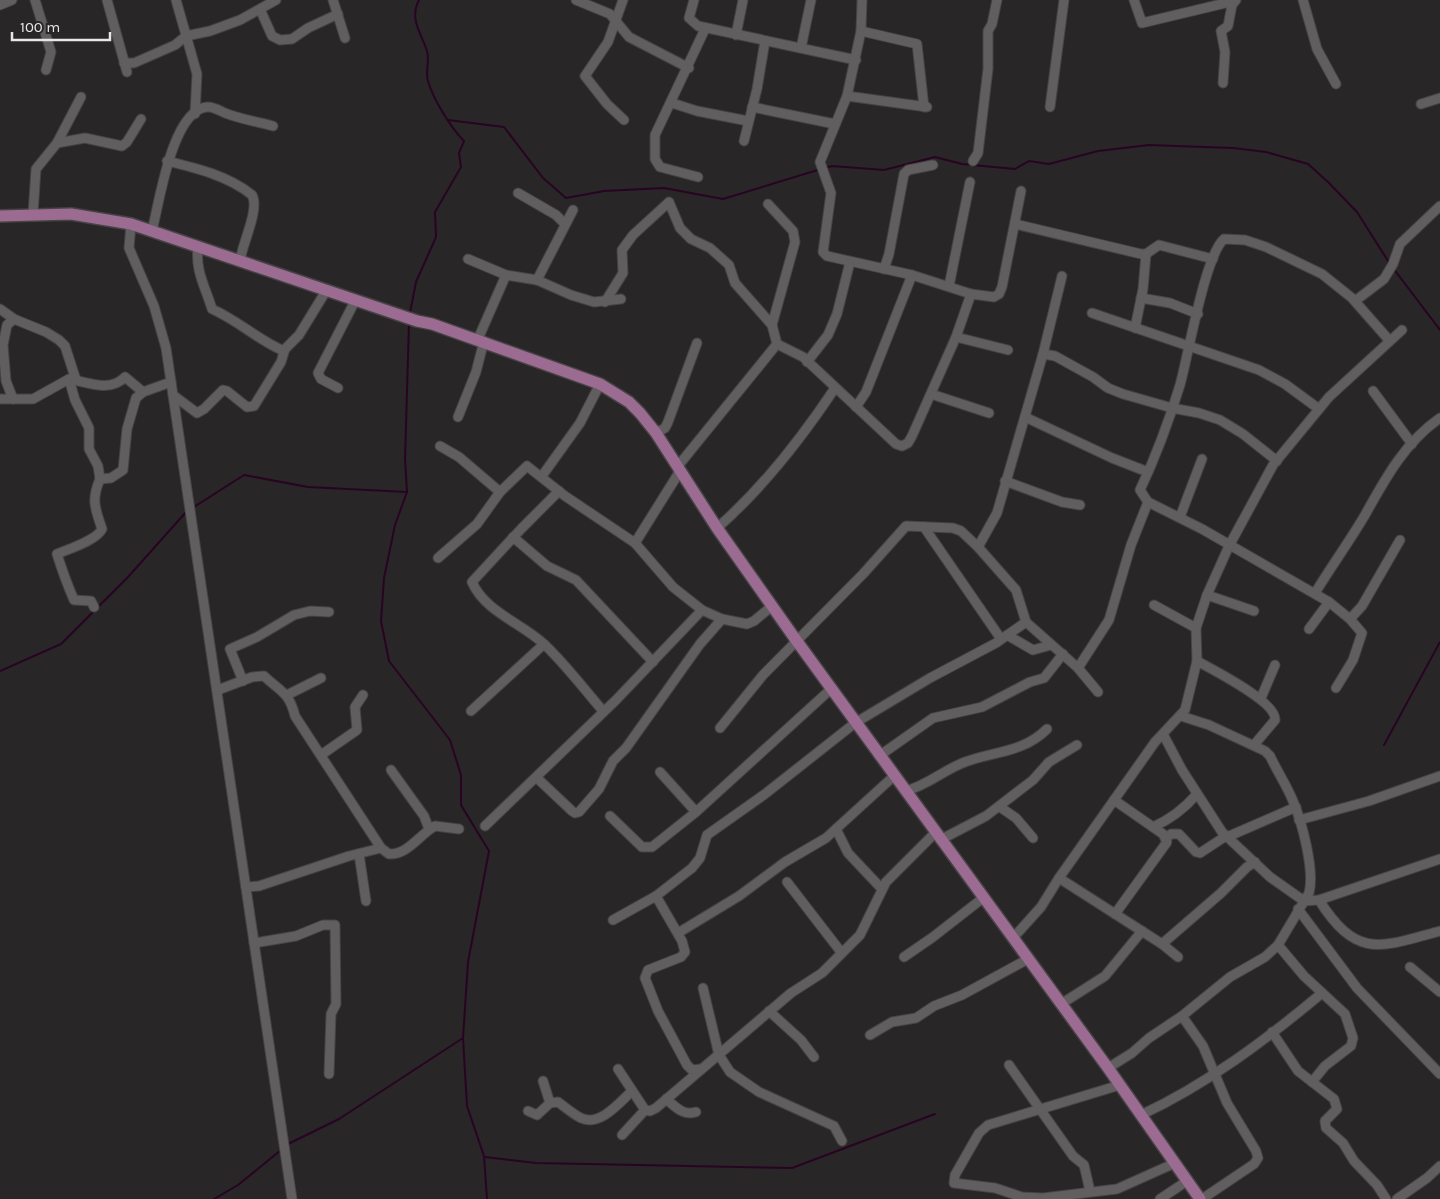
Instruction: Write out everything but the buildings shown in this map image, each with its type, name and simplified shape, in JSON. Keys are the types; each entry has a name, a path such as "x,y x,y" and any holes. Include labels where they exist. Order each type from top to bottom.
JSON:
{"main road":[{"path":"0,216 33,214 86,215 131,224 399,316 432,324 481,340 600,384 629,402 656,433 717,528 855,723 1108,1068 1201,1199"}],"street":[{"path":"0,5 12,0"},
{"path":"35,0 51,52 46,70"},
{"path":"107,0 125,67 174,45 186,36 210,31 233,23 276,0"},
{"path":"176,0 197,74 195,114"},
{"path":"333,0 345,38"},
{"path":"576,0 598,8 615,19 623,32 629,37 689,68"},
{"path":"623,0 608,42 585,76 607,104 624,120"},
{"path":"694,0 689,18 692,23 705,29 856,60"},
{"path":"736,35 743,0"},
{"path":"801,48 811,0"},
{"path":"862,0 861,31 847,96 820,162 831,193 822,246 827,256 912,275 971,294 994,297 999,294 1002,288 1021,190"},
{"path":"973,162 978,153 988,69 988,31 992,24 997,0"},
{"path":"1050,107 1064,0"},
{"path":"1134,0 1142,23 1235,0 1228,26 1221,31 1224,52 1223,83"},
{"path":"1303,0 1317,49 1336,84"},
{"path":"260,9 272,36 280,40 292,39 308,28 338,14"},
{"path":"698,177 660,167 656,159 655,135 689,68 705,29"},
{"path":"847,96 925,107 917,44 861,31"},
{"path":"744,141 765,41"},
{"path":"33,214 36,169 57,143 81,97"},
{"path":"1421,104 1440,98"},
{"path":"672,103 696,111 748,121"},
{"path":"152,231 167,161 186,122 195,114 202,108 211,107 226,114 273,126"},
{"path":"752,107 835,124"},
{"path":"57,143 84,138 122,146 127,142 141,119"},
{"path":"167,161 204,171 242,188 252,195 255,209 242,247 240,261"},
{"path":"884,269 889,254 904,174 908,170 933,165"},
{"path":"949,286 970,182"},
{"path":"518,193 556,215 565,224"},
{"path":"605,302 623,273 622,250 632,235 669,202 680,228 690,239 710,248 729,265 735,283 772,325 778,344 794,352 807,362 896,444 902,446 908,443 912,436 956,337 971,294"},
{"path":"768,204 793,231 795,242 772,325"},
{"path":"1355,301 1384,279 1393,264 1400,244 1417,230 1440,206"},
{"path":"537,280 573,210"},
{"path":"131,224 130,248 162,332 171,382 292,1199"},
{"path":"1015,224 1146,254 1159,245 1213,258"},
{"path":"1336,688 1353,660 1362,633 1350,619 1329,602 1180,517 1148,502 1140,494 1140,490 1180,386 1188,346 1213,258 1224,239 1245,240 1322,274 1355,301 1389,340"},
{"path":"198,246 198,271 212,309 243,325 254,336 284,351"},
{"path":"1135,328 1141,298 1146,254"},
{"path":"468,259 506,275 537,280 571,295 594,302 621,299"},
{"path":"807,362 828,335 837,314 850,262"},
{"path":"458,417 476,372 481,340 506,275"},
{"path":"856,407 866,392 912,275"},
{"path":"978,546 994,519 1043,354 1062,276"},
{"path":"173,395 197,413 204,410 222,390 247,407 252,407 281,362 284,351 299,335 326,291"},
{"path":"1141,298 1170,303 1198,314"},
{"path":"338,388 321,379 318,373 355,301"},
{"path":"0,309 14,318 46,332 65,346 75,400 88,428 90,449 98,466 100,479 94,504 102,529 101,532 90,540 57,554 61,573 67,579 74,600 91,601 94,607"},
{"path":"1092,312 1259,370 1286,384 1319,409"},
{"path":"13,398 6,381 3,344 7,325 14,318"},
{"path":"1013,938 1034,916 1162,734 1181,716 1191,690 1197,661 1196,628 1207,595 1229,546 1277,461 1319,409 1389,340 1402,330"},
{"path":"956,337 1008,350"},
{"path":"656,433 665,428 668,422 697,343"},
{"path":"635,544 679,469 778,344"},
{"path":"1043,354 1054,356 1096,379 1108,388 1172,408 1199,412 1220,420 1243,434 1277,461"},
{"path":"0,400 13,398 33,399 72,379 103,386 121,381 125,377 143,392"},
{"path":"100,479 111,478 123,470 127,429 136,398 143,392 171,382"},
{"path":"542,476 580,423 600,384"},
{"path":"717,528 737,511 805,433 835,388"},
{"path":"1373,391 1412,444"},
{"path":"931,394 989,413"},
{"path":"1025,417 1112,458 1148,472"},
{"path":"1315,594 1365,515 1380,485 1412,444 1428,427 1440,418"},
{"path":"440,446 459,457 500,492"},
{"path":"1180,517 1202,459"},
{"path":"438,558 478,524 500,492 523,467 530,467 559,491 635,544 672,587 702,610 722,619 747,624 754,621 772,606"},
{"path":"1005,481 1062,502 1080,505"},
{"path":"559,491 472,582 492,607 521,625 544,644 603,711"},
{"path":"1078,668 1109,620 1131,546 1148,502"},
{"path":"720,728 758,681 796,640 863,574 906,526 953,528 978,546 1016,590 1026,622 1078,668 1098,692"},
{"path":"924,528 1004,637 1033,650 1050,645"},
{"path":"513,537 547,566 576,580 653,662"},
{"path":"1350,619 1362,606 1400,540"},
{"path":"1207,595 1254,611"},
{"path":"1309,629 1329,602"},
{"path":"1154,605 1196,628"},
{"path":"485,826 537,778 702,610"},
{"path":"243,680 230,649 257,637 294,615 310,611 329,612"},
{"path":"537,778 572,811 575,813 579,812 599,789 613,761 642,727 700,644 722,619"},
{"path":"613,920 656,896 697,863 707,836 855,723 1004,637 1026,622"},
{"path":"471,711 544,644"},
{"path":"879,756 933,718 982,706 1030,682 1044,678 1063,654"},
{"path":"1197,661 1261,698 1274,710 1275,720 1254,745"},
{"path":"1261,698 1275,665"},
{"path":"218,690 243,680 264,676 287,695 296,716 321,755 381,848 389,854 396,853 416,842 429,829 441,826 459,829"},
{"path":"287,695 321,678"},
{"path":"610,816 642,847 652,847 696,812 831,689"},
{"path":"321,755 357,730 355,707 363,695"},
{"path":"1108,1068 1132,1053 1149,1038 1182,1016 1230,977 1265,957 1278,945 1311,885 1311,866 1296,807 1266,750 1209,725 1181,716"},
{"path":"905,791 917,788 964,762 1012,751 1037,739 1047,729"},
{"path":"1162,734 1197,794 1226,836 1301,905 1357,988 1440,1074"},
{"path":"622,1135 645,1110 656,1108 791,992 822,973 864,928 881,888 938,836 976,823 1000,807 1033,780 1049,762 1077,745"},
{"path":"391,770 424,816 429,829"},
{"path":"660,772 696,812"},
{"path":"678,933 738,896 836,829 894,776"},
{"path":"1299,820 1369,801 1440,776"},
{"path":"1153,827 1169,820 1186,807 1197,794"},
{"path":"1114,800 1164,836"},
{"path":"1000,807 1016,818 1033,838"},
{"path":"1164,836 1179,834 1196,852 1200,853 1226,836 1296,807"},
{"path":"1115,914 1165,846 1164,836 1169,820"},
{"path":"836,829 848,853 881,888"},
{"path":"246,887 260,886 381,848"},
{"path":"359,854 366,901"},
{"path":"1301,905 1440,859"},
{"path":"1162,944 1221,893 1247,867 1255,862"},
{"path":"1059,878 1162,944 1178,957"},
{"path":"787,882 841,952"},
{"path":"656,896 678,933 684,949 684,956 648,970 645,978 658,1011 687,1066 692,1070 702,1069"},
{"path":"904,957 983,898"},
{"path":"1319,900 1328,914 1345,932 1367,944 1391,944 1440,931"},
{"path":"254,943 296,936 323,926 335,925 336,1004 331,1014 328,1074"},
{"path":"1061,1004 1105,976 1142,931"},
{"path":"1278,945 1344,1014 1353,1042 1325,1066 1312,1082"},
{"path":"870,1035 892,1022 916,1018 929,1008 962,995 1028,959"},
{"path":"1410,966 1440,992"},
{"path":"704,988 719,1055 730,1072 752,1088 834,1126 842,1141"},
{"path":"1141,1115 1175,1099 1246,1053 1322,993"},
{"path":"769,1011 801,1040 814,1057"},
{"path":"1182,1016 1203,1046 1227,1103 1256,1151 1258,1158 1254,1164 1201,1199"},
{"path":"1272,1032 1298,1071 1334,1098 1337,1104 1336,1112 1325,1121 1326,1128 1343,1143 1354,1161 1377,1185 1386,1199"},
{"path":"1009,1065 1074,1156 1084,1165 1090,1191"},
{"path":"618,1069 645,1110"},
{"path":"543,1080 550,1103"},
{"path":"1120,1085 988,1125 979,1133 956,1175 954,1183 995,1188 1022,1197 1043,1198 1117,1189 1175,1163"},
{"path":"528,1111 538,1115 550,1103 558,1102 582,1118 594,1119 614,1108 632,1091"},
{"path":"666,1099 681,1112 689,1114 696,1112"},
{"path":"1396,1199 1427,1178 1440,1166"},
{"path":"1160,1199 1187,1181"}],"waterway":[{"path":"410,313 416,282 436,237 435,212 461,167 459,153 464,141 443,113 428,81 428,55 417,26 415,13 419,0"},
{"path":"448,120 504,127 543,178 566,198 604,191 664,188 723,199 821,169"},
{"path":"825,168 832,166 884,170 935,157 962,164 1015,169 1029,161 1049,164 1098,151 1149,145 1233,148 1266,152 1308,164 1328,182 1357,212 1390,264"},
{"path":"1393,268 1440,330"},
{"path":"409,323 405,459 407,492 395,525 384,578 381,621 389,661 450,740 461,775 461,805 489,851 468,962 463,1038 467,1106 484,1156 487,1199"},
{"path":"194,507 244,475 308,487 407,492"},
{"path":"0,671 61,644 128,577 187,511"},
{"path":"1384,745 1440,642"},
{"path":"286,1145 339,1119 463,1038"},
{"path":"485,1157 536,1163 792,1168 935,1114"},
{"path":"214,1199 238,1185 281,1150"}]}
